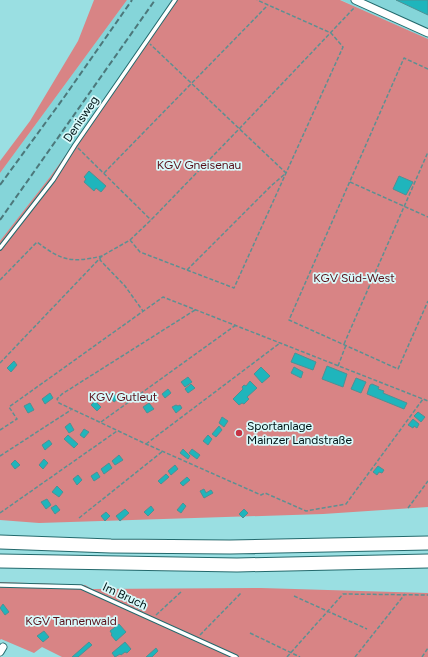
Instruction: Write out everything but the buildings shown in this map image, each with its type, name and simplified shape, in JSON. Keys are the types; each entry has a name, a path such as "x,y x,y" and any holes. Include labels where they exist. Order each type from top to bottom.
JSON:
{"highway":[{"path":"0,542 111,546 230,547 428,543"},
{"path":"0,561 237,565 428,562"}],"street":[{"path":"358,1 428,33"}],"lane":[{"name":"Denisweg","path":"0,248 53,180 75,145 175,0"},
{"name":"Im Bruch","path":"0,584 81,587 236,657"}],"path":[{"path":"130,240 140,252 234,288 343,47 331,33 257,0"},
{"path":"0,363 102,256 130,240 150,220 331,33 358,1"},
{"path":"104,173 268,5"},
{"path":"147,42 286,173"},
{"path":"428,69 404,58 289,320 398,369 428,302"},
{"path":"75,145 150,220"},
{"path":"338,366 345,344 428,152"},
{"path":"188,270 271,186 286,173"},
{"path":"350,182 428,217"},
{"path":"0,280 37,242 64,259 81,260 102,256"},
{"path":"102,256 100,260 125,286 143,311"},
{"path":"0,430 17,419 9,407 163,297 428,401"},
{"path":"195,310 59,397 57,400 59,403 117,431 261,495 265,493 306,511 346,504 423,399"},
{"path":"101,423 236,325"},
{"path":"146,444 280,343"},
{"path":"0,456 71,410"},
{"path":"0,513 117,431"},
{"path":"78,518 163,451"},
{"path":"408,508 428,481"},
{"path":"151,619 182,591"},
{"path":"195,639 241,593"},
{"path":"287,657 343,594 428,595"},
{"path":"355,657 405,594"},
{"path":"294,596 367,630"},
{"path":"250,633 300,657"},
{"path":"422,657 428,648"}],"shaded area":[{"path":"127,0 177,0 50,177 0,241 0,173"},
{"path":"341,0 428,0 428,39 388,21"}],"green space":[{"path":"94,0 127,0 0,173 0,161 30,121 78,41"},
{"path":"177,0 340,0 428,39 428,507 323,514 39,523 0,520 0,241 50,177"},
{"name":"KGV Tannenwald","path":"0,582 85,585 92,589 261,588 428,593 428,657 62,657 42,647 34,653 1,639 0,640"}],"railway":[{"path":"0,185 65,96 132,0"},
{"path":"0,220 155,0"}],"place":[{"name":"Sportanlage Mainzer Landstraße","path":"239,433"}],"park label":[{"name":"KGV Gneisenau","path":"199,165"},
{"name":"KGV Süd-West","path":"354,278"},
{"name":"KGV Gutleut","path":"123,397"}]}
